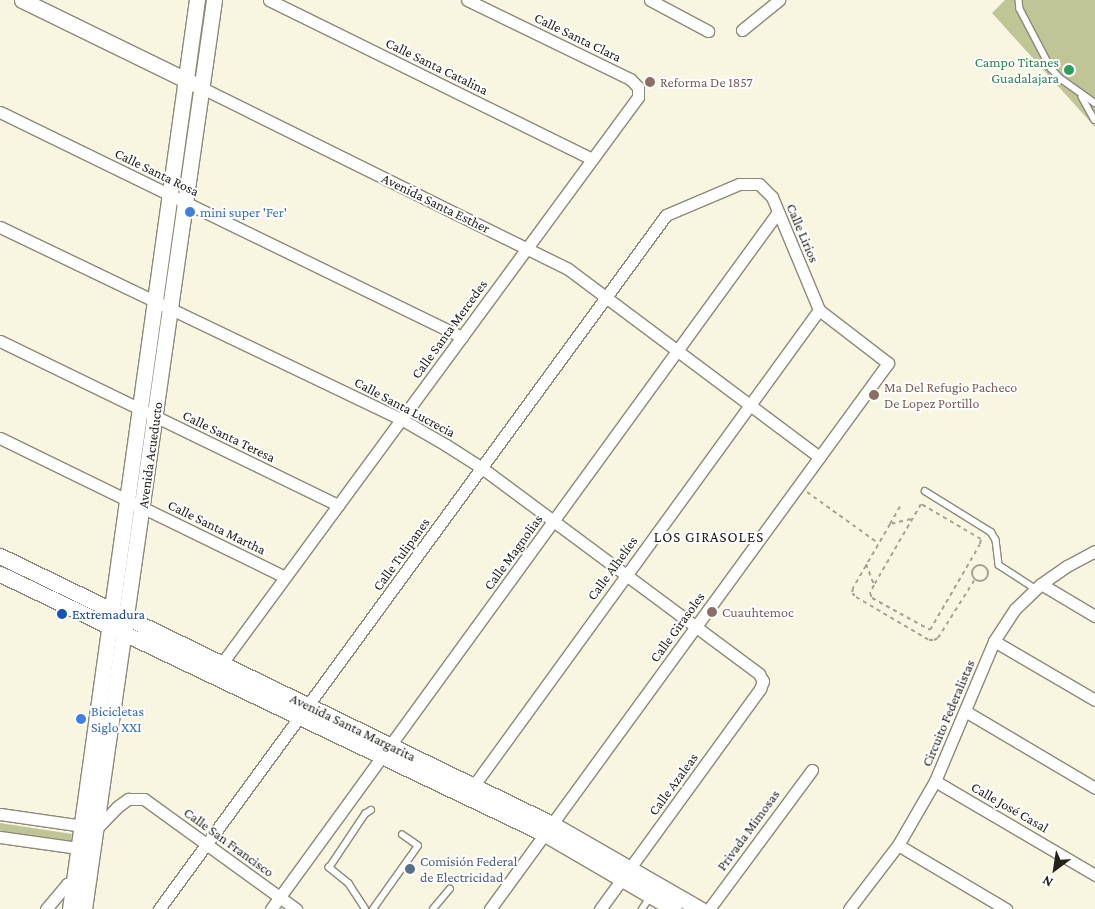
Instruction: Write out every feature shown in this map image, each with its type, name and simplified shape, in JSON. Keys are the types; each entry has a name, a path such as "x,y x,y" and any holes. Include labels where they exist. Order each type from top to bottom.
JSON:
{"main road":[{"name":"Avenida Santa Esther","path":"22,0 202,88"},
{"name":"Avenida Acueducto","path":"84,909 81,880 85,849 81,828 197,0"},
{"name":"Avenida Acueducto","path":"85,849 97,828 214,0"},
{"name":"Avenida Santa Margarita","path":"0,556 222,663 305,711 549,829 626,874 700,909"},
{"name":"Avenida Santa Margarita","path":"0,574 214,676 305,711"},
{"name":"Avenida Santa Margarita","path":"626,874 651,896 674,909"},
{"name":"Avenida Acueducto","path":"70,909 81,880"}],"street":[{"name":"Calle Santa Catalina","path":"269,0 592,159"},
{"name":"Calle Santa Clara","path":"467,0 630,79 638,86 638,97"},
{"path":"650,0 708,31"},
{"path":"742,30 779,0"},
{"name":"Avenida Santa Esther","path":"202,88 568,269 819,457"},
{"name":"Calle Santa Mercedes","path":"214,676 638,97"},
{"name":"Calle Santa Rosa","path":"0,112 462,337"},
{"name":"Calle Lirios","path":"666,215 739,184 749,182 759,184 768,192 778,212 819,310 888,363"},
{"name":"Calle Magnolias","path":"271,909 778,212"},
{"name":"Calle Tulipanes","path":"159,909 666,215"},
{"name":"Calle Santa Lucrecia","path":"0,227 401,419 482,468 758,674"},
{"name":"Calle Alhelíes","path":"469,791 819,310"},
{"name":"Calle Santa Teresa","path":"0,341 338,505"},
{"name":"Calle Girasoles","path":"490,909 888,363"},
{"name":"Calle Santa Martha","path":"0,438 285,577"},
{"name":"Circuito Federalistas","path":"852,908 898,845 935,781 994,641 1015,609 1038,587 1067,566 1095,552"},
{"path":"1038,587 1095,616"},
{"path":"994,641 1095,700"},
{"name":"Calle Azaleas","path":"600,909 760,689 763,681 758,674"},
{"path":"965,711 1095,788"},
{"name":"Privada Mimosas","path":"709,909 812,770"},
{"name":"Calle José Casal","path":"935,781 1095,875"},
{"name":"Calle San Francisco","path":"97,828 128,798 144,799 296,909"},
{"path":"0,814 81,828 97,828"},
{"path":"1,839 85,849"},
{"path":"898,845 1006,909"},
{"path":"46,909 60,890 81,880"}],"lane":[{"path":"1019,0 1020,9 1051,68 1081,95 1095,103"},
{"path":"1081,95 1095,120"},
{"path":"925,491 991,532 996,540 999,565 1038,587"},
{"path":"365,909 348,884 329,868 365,814 371,810"},
{"path":"373,909 418,846 402,835"},
{"path":"433,909 450,889"},
{"path":"642,909 651,896"}],"path":[{"path":"799,486 878,544"},
{"path":"901,505 866,564 852,593 929,640 938,638 974,579 973,569 977,565 987,568 988,578 979,581 974,579"},
{"path":"923,505 980,539 981,542 930,630 872,598 870,593 874,585 919,506 923,505"},
{"path":"890,524 911,519"},
{"path":"866,564 874,585"}],"green space":[{"name":"Campo Titanes Guadalajara","path":"1005,0 1095,0 1095,127 992,13"},
{"path":"0,823 72,834 71,842 0,832"}],"place":[{"name":"Campo Titanes Guadalajara","path":"1069,70"},
{"name":"Reforma De 1857","path":"650,82"},
{"name":"mini super 'Fer'","path":"190,212"},
{"name":"Ma Del Refugio Pacheco De Lopez Portillo","path":"874,395"},
{"name":"Cuauhtemoc","path":"712,612"},
{"name":"Extremadura","path":"62,614"},
{"name":"Bicicletas Siglo XXI","path":"81,719"},
{"name":"Comisión Federal de Electricidad","path":"410,869"}],"district":[{"name":"LOS GIRASOLES","path":"709,538"}]}
